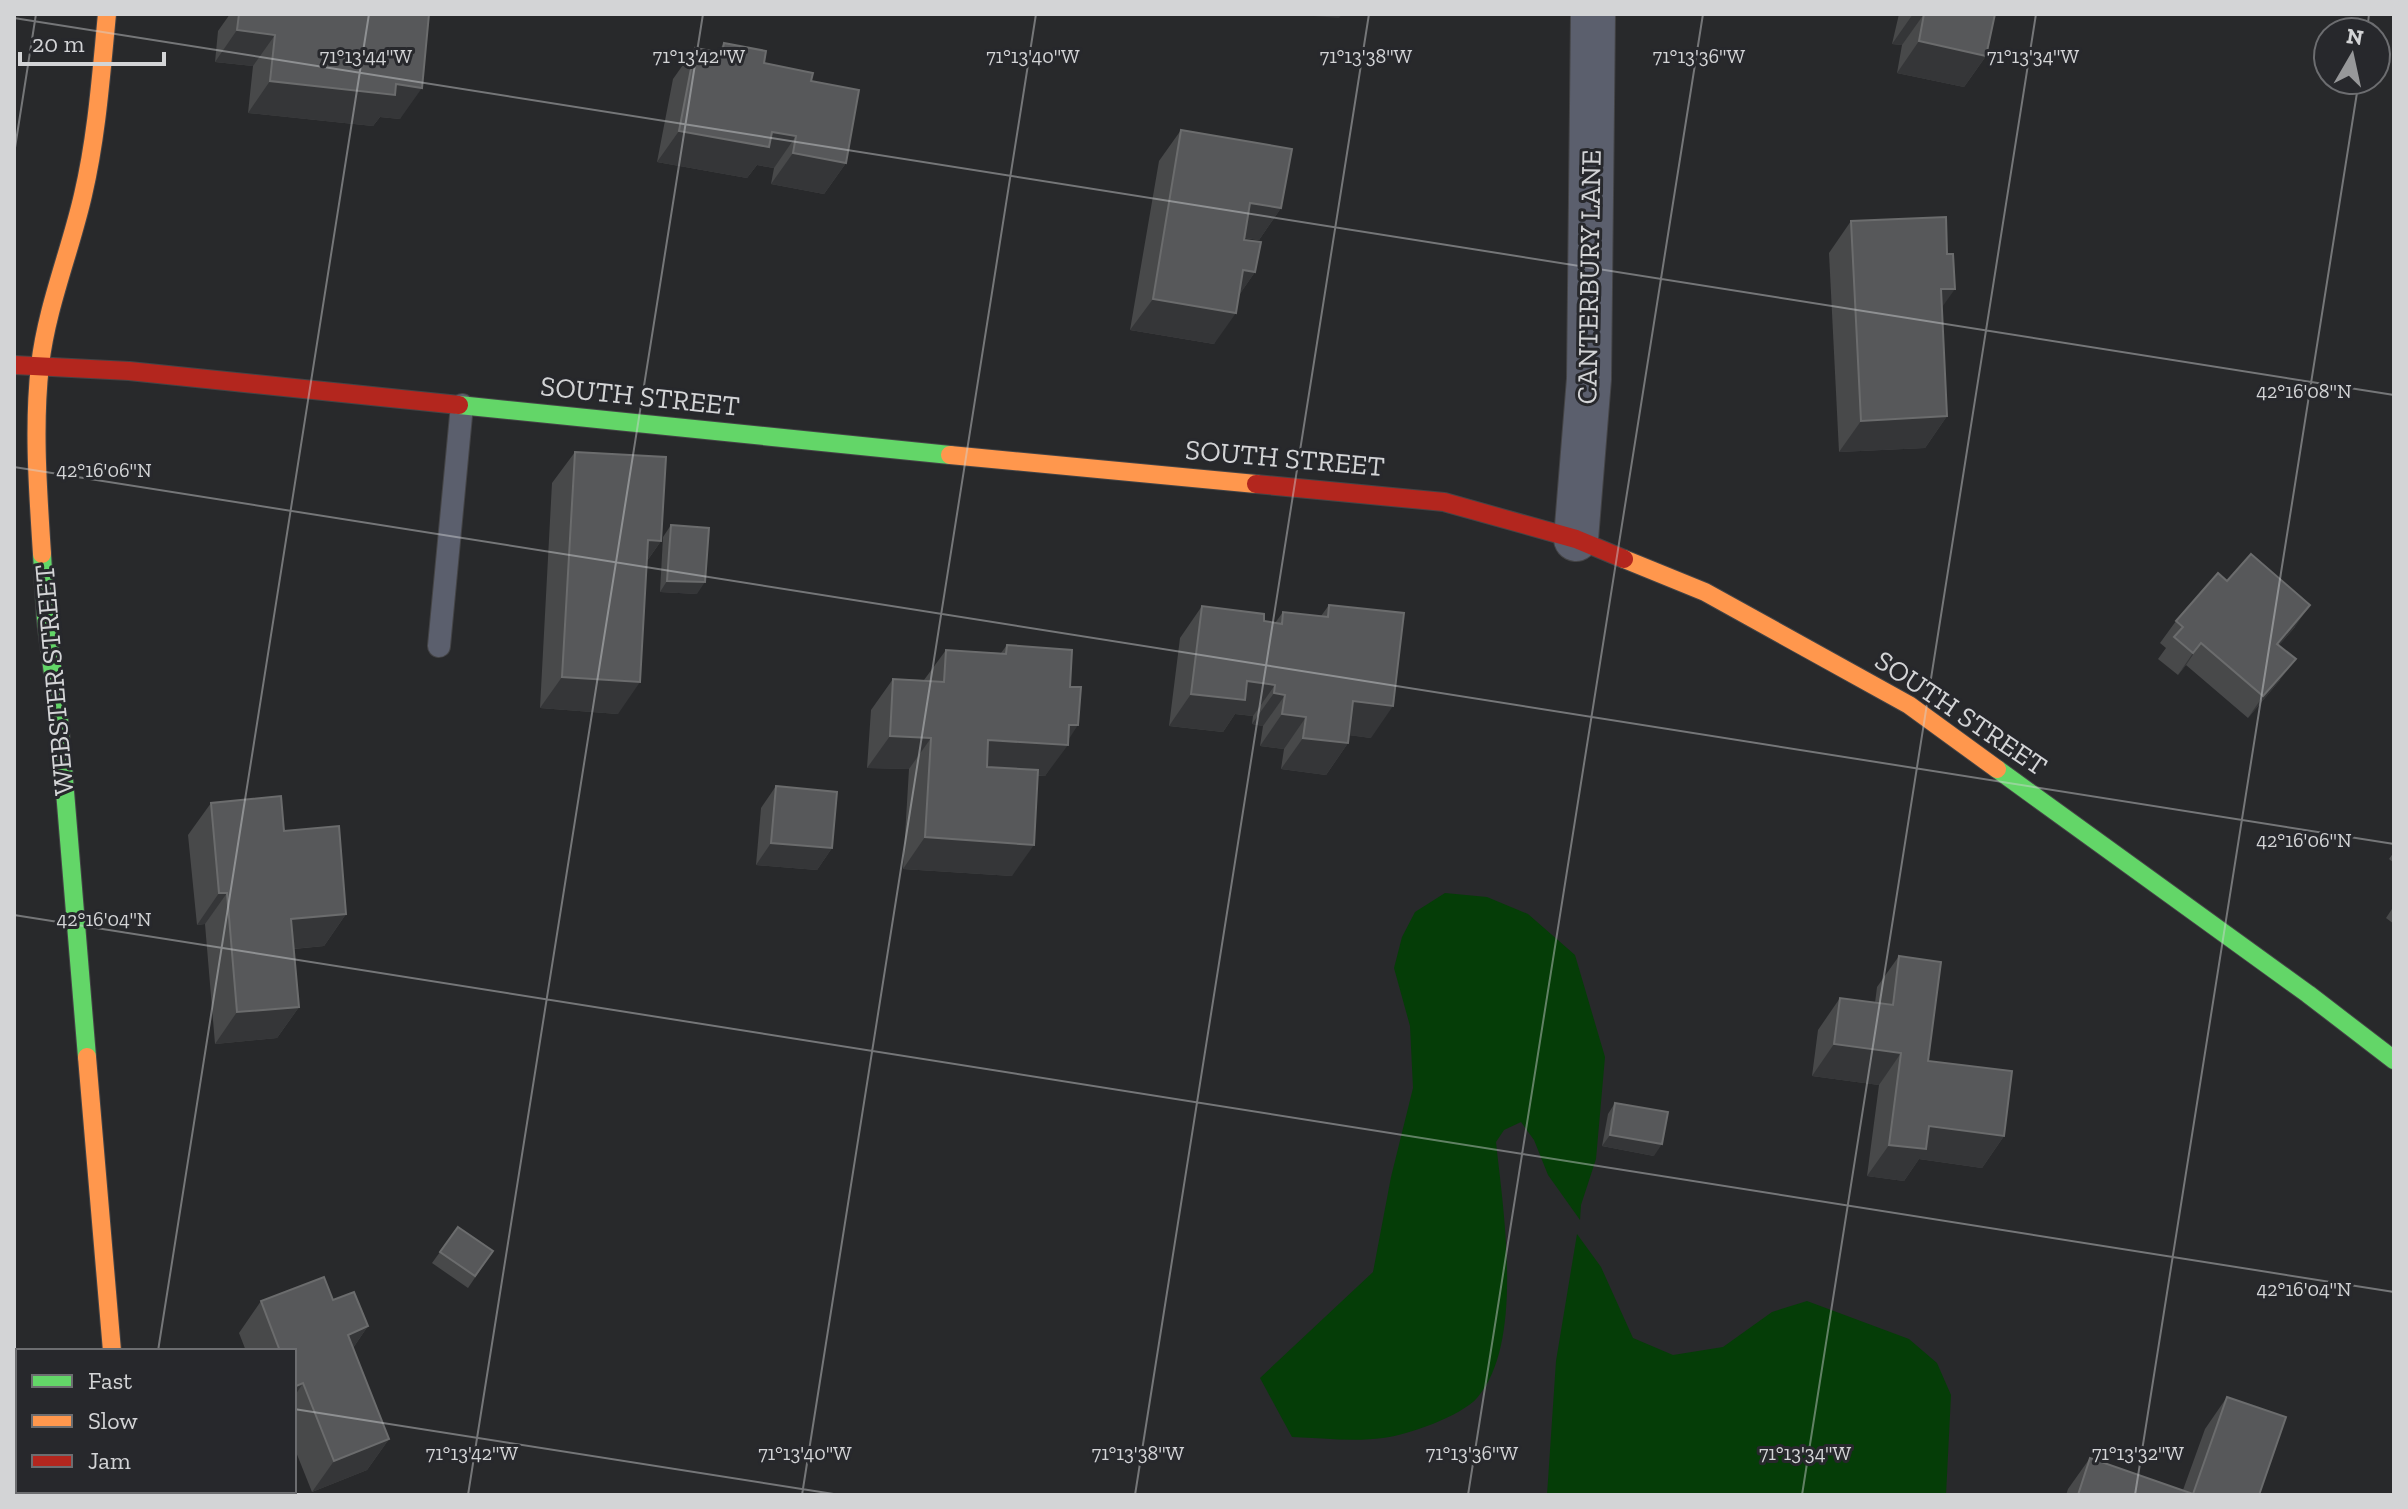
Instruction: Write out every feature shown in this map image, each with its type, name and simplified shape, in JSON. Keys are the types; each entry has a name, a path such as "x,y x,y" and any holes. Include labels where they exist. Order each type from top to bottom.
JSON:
{"street":[{"name":"WEBSTER STREET","path":"107,14 96,128 83,196 48,317 40,366 38,451 46,621 59,719 112,1349"},
{"name":"CANTERBURY LANE","path":"1576,539 1589,379 1593,14"},
{"name":"SOUTH STREET","path":"14,365 143,372 1444,502 1576,539 1705,592 1909,705 2394,1060"}],"lane":[{"path":"439,646 462,405"}],"green space":[{"path":"1445,893 1487,897 1528,914 1575,955 1605,1057 1596,1159 1581,1205 1580,1220 1548,1175 1534,1140 1521,1122 1504,1130 1496,1142 1506,1238 1506,1310 1492,1374 1477,1398 1447,1418 1394,1436 1361,1440 1292,1437 1260,1378 1373,1272 1391,1177 1413,1088 1410,1026 1394,968 1402,937 1415,912"},
{"path":"1577,1234 1601,1267 1633,1338 1673,1355 1723,1347 1772,1312 1807,1301 1909,1339 1937,1363 1951,1395 1946,1495 1547,1495 1556,1361"}],"building":[{"path":"239,14 429,14 422,88 396,84 395,95 270,81 275,35 237,30"},
{"path":"1924,14 1995,14 1986,56 1919,41"},
{"path":"724,43 766,51 764,63 813,73 811,81 859,90 846,163 793,153 796,136 772,132 769,147 679,131 695,48 722,53"},
{"path":"1181,130 1292,149 1281,208 1250,203 1244,240 1261,242 1255,272 1243,270 1236,313 1153,299"},
{"path":"1946,217 1947,254 1953,254 1955,289 1941,289 1947,416 1861,421 1851,221"},
{"path":"575,452 666,457 661,541 648,540 640,682 562,677"},
{"path":"671,525 709,528 705,582 667,581"},
{"path":"2251,554 2310,605 2277,644 2296,659 2263,696 2201,643 2193,653 2174,637 2183,627 2176,621 2218,573 2227,581"},
{"path":"1329,605 1404,613 1393,706 1353,701 1348,743 1303,738 1306,717 1282,714 1285,695 1274,693 1275,685 1247,681 1245,700 1191,694 1202,606 1264,614 1264,621 1282,624 1283,612 1328,617"},
{"path":"1007,645 1072,650 1070,687 1081,687 1078,725 1069,725 1068,745 988,740 987,767 1038,770 1034,845 925,837 931,738 890,736 893,679 944,682 946,650 1006,654"},
{"path":"776,786 837,792 832,848 771,843"},
{"path":"281,796 284,831 339,826 346,914 291,919 299,1007 237,1012 227,893 219,893 211,803"},
{"path":"1899,956 1941,962 1928,1061 2012,1071 2004,1136 1929,1126 1926,1149 1889,1145 1901,1053 1834,1044 1840,998 1893,1005"},
{"path":"1615,1103 1668,1112 1662,1144 1610,1135"},
{"path":"458,1227 493,1251 475,1276 440,1252"},
{"path":"324,1277 333,1300 354,1292 368,1326 348,1335 389,1439 334,1461 303,1383 296,1386 296,1349 279,1349 261,1301"},
{"path":"2227,1397 2286,1417 2259,1495 2078,1495 2090,1458 2193,1494"}],"traffic: fast":[{"path":"459,405 950,455"},
{"path":"42,554 87,1057"},
{"path":"1997,769 2394,1060"}],"traffic: slow":[{"path":"42,554 37,436 40,365 48,322 88,172 107,14"},
{"path":"950,455 1256,484"},
{"path":"1624,559 1705,592 1909,705 1997,769"},
{"path":"87,1057 112,1349"}],"traffic: jam":[{"path":"14,365 129,371 459,405"},
{"path":"1256,484 1444,502 1576,539 1624,559"}]}
